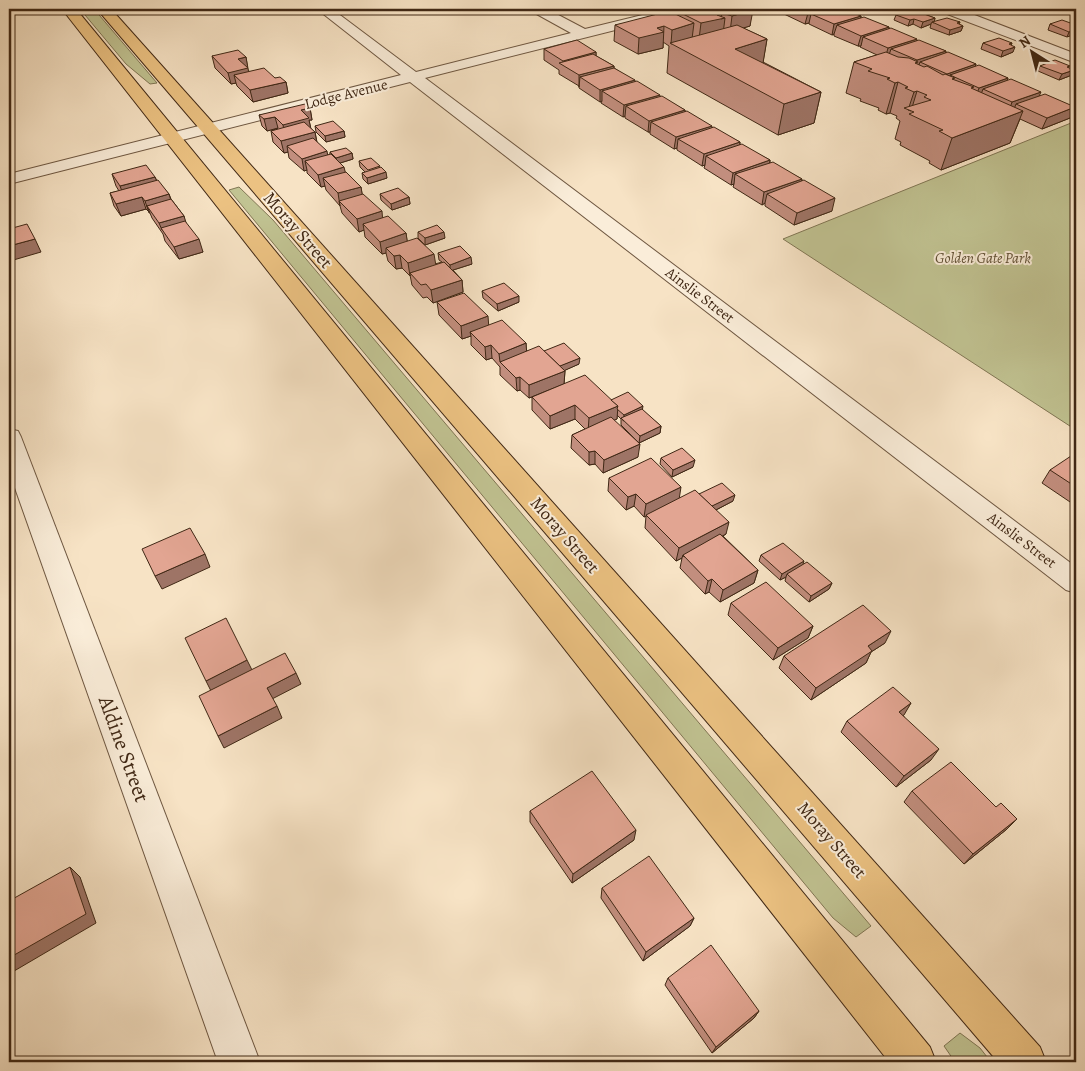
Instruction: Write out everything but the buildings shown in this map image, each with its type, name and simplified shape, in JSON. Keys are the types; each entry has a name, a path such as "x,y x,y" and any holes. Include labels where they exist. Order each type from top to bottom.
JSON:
{"main road":[{"path":"69,9 915,1062"},
{"name":"Moray Street","path":"104,9 1025,1062"}],"street":[{"name":"Ainslie Street","path":"324,9 1076,582"},
{"path":"538,9 583,34"},
{"name":"Lodge Avenue","path":"9,179 682,9"},
{"path":"947,9 1076,59"},
{"name":"Aldine Street","path":"9,437 239,1062"}],"green space":[{"path":"80,9 94,9 157,83 150,84 126,64"},
{"name":"Golden Gate Park","path":"1076,121 1076,430 783,239"},
{"path":"239,187 273,220 871,926 856,937 833,918 229,190"},
{"path":"960,1033 980,1048 991,1062 955,1062 944,1046"}]}
